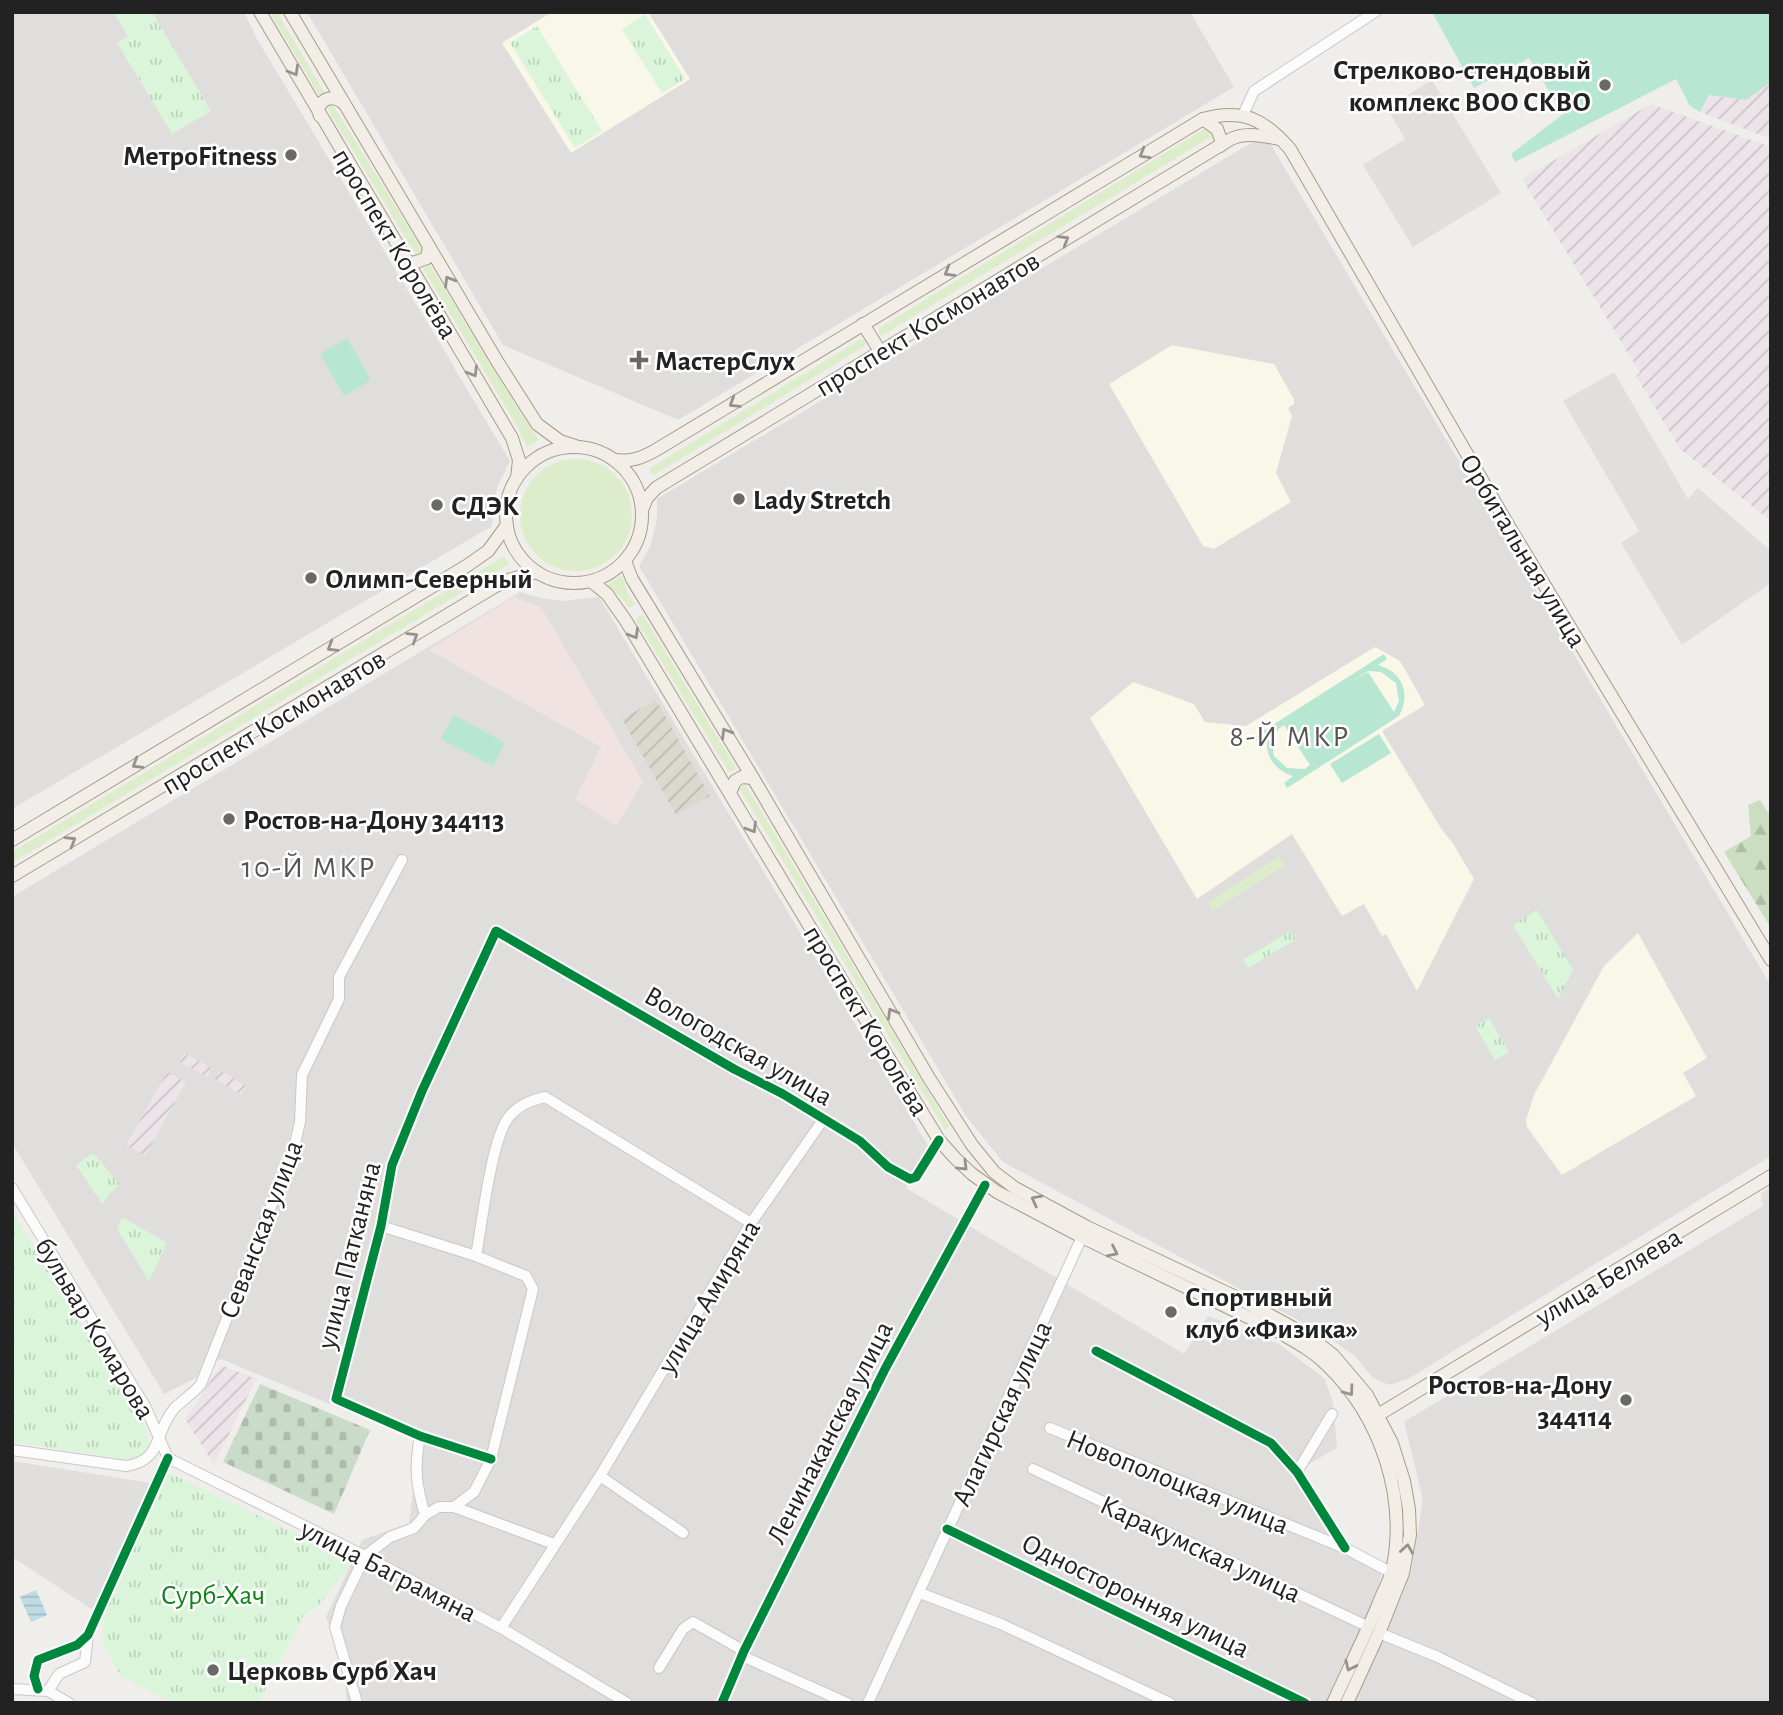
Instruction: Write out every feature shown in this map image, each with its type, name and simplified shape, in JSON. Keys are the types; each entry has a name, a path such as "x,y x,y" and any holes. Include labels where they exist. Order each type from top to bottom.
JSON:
{"main road":[{"name":"проспект Королёва","path":"260,12 513,438 519,460 517,478"},
{"name":"проспект Королёва","path":"290,12 537,424 559,441 578,447"},
{"path":"320,116 320,105 325,100 334,98 342,102"},
{"name":"проспект Космонавтов","path":"615,460 628,461 649,454 1203,119 1228,114 1243,115"},
{"path":"1243,115 1267,125 1281,139"},
{"path":"1203,119 1217,129 1220,146"},
{"name":"проспект Космонавтов","path":"642,510 647,498 656,488 1235,137 1255,134 1281,139"},
{"name":"Орбитальная улица","path":"1281,139 1513,534 1771,960"},
{"path":"406,261 420,262 427,258 429,247"},
{"path":"863,324 880,351"},
{"path":"578,447 615,460 630,476 642,510 637,541 625,561 611,573 575,584 556,581 537,572 517,553 507,525 506,512 511,489 517,478 526,466 554,450 578,447"},
{"name":"проспект Космонавтов","path":"12,840 468,565 488,551 507,525"},
{"name":"проспект Королёва","path":"625,561 632,579 754,778 958,1125 994,1172 1014,1188 1087,1227 1271,1315 1310,1337 1351,1374 1374,1418"},
{"name":"проспект Космонавтов","path":"12,877 494,587 537,572"},
{"name":"проспект Королёва","path":"591,581 607,594 626,621 939,1140 985,1185 1082,1237 1279,1332 1304,1347 1336,1374 1392,1443 1399,1483"},
{"path":"730,793 735,780 742,777 754,778"},
{"path":"939,1140 952,1135 958,1125"},
{"name":"улица Беляева","path":"1374,1418 1771,1176"},
{"path":"1347,1703 1392,1573 1399,1483"},
{"path":"1333,1703 1404,1573 1410,1535 1409,1509 1399,1483"}],"street":[{"path":"1243,115 1254,91 1374,12"},
{"name":"Севанская улица","path":"159,1435 173,1410 201,1384 294,1148 300,1122 302,1075 339,999 339,977 402,860"},
{"name":"Вологодская улица","path":"496,932 734,1069 783,1094 860,1141 888,1167 910,1179 916,1177 939,1140"},
{"name":"улица Патканяна","path":"421,1436 336,1399 381,1226 392,1165 422,1091 496,932"},
{"path":"476,1256 498,1142 508,1118 530,1100 545,1097 751,1223"},
{"name":"улица Амиряна","path":"501,1628 600,1476 751,1223 823,1120"},
{"name":"Ленинаканская улица","path":"722,1703 743,1654 884,1369 985,1185"},
{"name":"бульвар Комарова","path":"12,1188 145,1406 159,1435 151,1455 138,1464 126,1465 12,1450"},
{"path":"381,1226 476,1256 526,1276 533,1289 491,1459 474,1492 454,1507"},
{"name":"Алагирская улица","path":"870,1702 1082,1237"},
{"name":"Новополоцкая улица","path":"1096,1351 1271,1443 1297,1472 1345,1548"},
{"path":"1297,1472 1332,1414"},
{"name":"Новополоцкая улица","path":"1050,1429 1345,1548 1392,1573"},
{"path":"43,1690 59,1674 85,1661 89,1635 168,1458 159,1435"},
{"path":"425,1515 417,1489 415,1461 421,1436 491,1459"},
{"name":"улица Баграмяна","path":"168,1458 365,1556 501,1628 626,1703"},
{"name":"Каракумская улица","path":"1033,1469 1532,1703"},
{"path":"600,1476 683,1533"},
{"path":"357,1703 335,1627 341,1606 365,1556 390,1537 414,1528 425,1515 439,1507 454,1507 554,1544"},
{"name":"Односторонняя улица","path":"947,1529 1305,1703"},
{"path":"920,1593 1001,1624 1170,1703"},
{"path":"659,1668 683,1629 693,1622 743,1654 847,1703"},
{"path":"43,1690 34,1676 37,1660 77,1645 89,1635"},
{"path":"12,1689 43,1690 69,1703"}],"shaded area":[{"path":"12,12 244,12 257,39 510,461 498,485 492,526 12,809"},
{"path":"307,12 1190,12 1234,87 678,420 503,345"},
{"path":"552,12 648,12 690,79 571,153 502,43"},
{"path":"1432,80 1501,193 1413,247 1363,165 1405,139 1387,108"},
{"path":"1771,82 1771,139 1700,112 1708,95 1746,100"},
{"path":"281,98 284,104 249,125 246,119"},
{"path":"1651,104 1771,147 1771,521 1680,449 1636,376 1640,373 1522,179"},
{"path":"298,112 311,134 298,142 285,120"},
{"path":"1256,140 1271,145 1771,986 1771,1156 1408,1379 1389,1385 1372,1377 1355,1356 1324,1334 1003,1162 966,1116 639,566 650,547 657,519 657,499"},
{"path":"318,197 320,202 289,220 286,215"},
{"path":"401,280 454,366 448,370 396,283"},
{"path":"1172,345 1274,364 1294,399 1294,404 1288,408 1292,416 1276,473 1291,502 1214,549 1203,546 1109,384"},
{"path":"1614,372 1688,499 1698,488 1771,551 1771,583 1682,645 1621,543 1639,531 1563,401"},
{"path":"724,478 732,491 695,514 682,529 676,544 675,564 681,586 691,604 707,619 698,631 692,627 665,583 658,565 667,520 673,509"},
{"path":"520,592 562,601 599,597 930,1149 913,1171 906,1188 1184,1354 1208,1316 1279,1344 1325,1379 1333,1403 1337,1448 1300,1469 1342,1545 1385,1563 1377,1591 1376,1642 1411,1572 1423,1500 1404,1422 1771,1201 1771,1703 347,1703 344,1670 326,1617 362,1540 409,1523 414,1439 221,1359 204,1365 196,1378 164,1394 12,1143 12,897"},
{"path":"514,597 541,607 643,782 616,826 575,799 601,747 429,650"},
{"path":"828,597 903,621 811,682"},
{"path":"1375,647 1400,661 1425,705 1382,731 1474,879 1417,991 1386,934 1382,936 1364,904 1342,916 1292,834 1197,899 1090,718 1133,682 1194,704 1205,722 1246,726"},
{"path":"656,700 710,796 676,815 622,719"},
{"path":"1452,795 1473,828 1459,837 1438,804"},
{"path":"1328,898 1333,904 1293,930 1288,924"},
{"path":"1506,916 1554,996 1548,999 1500,919"},
{"path":"1638,933 1707,1058 1683,1073 1696,1096 1562,1175 1527,1127 1526,1120 1534,1095 1604,966"},
{"path":"1583,958 1591,962 1567,1007 1559,1003"},
{"path":"184,1053 212,1068 207,1077 179,1062"},
{"path":"220,1070 246,1086 241,1095 215,1079"},
{"path":"167,1072 186,1082 145,1156 126,1145"},
{"path":"1771,1187 1771,1218 1761,1201 1761,1193"},
{"path":"221,1365 256,1379 214,1465 185,1419"},
{"path":"12,1461 151,1483 93,1610 12,1557"}],"green space":[{"path":"113,12 152,12 211,111 172,134 117,43 128,36"},
{"path":"270,12 277,12 324,92 319,95"},
{"name":"Стрелково-стендовый комплекс ВОО СКВО","path":"1432,12 1771,12 1771,82 1746,100 1709,95 1700,112 1690,106 1676,79 1515,162 1511,154 1563,114 1529,58 1474,88"},
{"path":"645,14 685,79 662,93 622,29"},
{"path":"537,26 602,131 575,148 510,43"},
{"path":"333,105 423,251 416,255 327,108"},
{"path":"1206,128 1211,137 883,335 879,334 879,328"},
{"path":"429,263 539,440 527,447 422,267"},
{"path":"347,338 371,380 344,396 320,354"},
{"path":"861,339 866,341 865,346 654,475 651,474 650,468"},
{"path":"576,459 597,463 616,475 628,494 632,515 628,536 616,555 597,567 576,571 555,567 536,555 524,536 520,515 524,494 536,475 555,463"},
{"path":"504,556 509,564 12,863 12,852"},
{"path":"622,575 627,592 635,604 629,608 607,585"},
{"path":"643,615 736,768 734,770 729,772 636,620"},
{"path":"1384,654 1387,659 1378,665 1394,673 1402,685 1404,700 1399,716 1287,788 1284,783 1293,776 1272,762 1267,738 1258,743 1254,737","holes":["1368,671 1381,672 1396,683 1399,701 1394,712 1368,672 1348,684","1284,725 1310,765 1305,769 1287,768 1274,756 1273,738"]},
{"path":"454,715 505,743 493,766 441,739"},
{"path":"1379,734 1391,753 1342,783 1330,764"},
{"path":"745,784 949,1126 945,1130 739,788"},
{"path":"1760,800 1771,817 1771,928 1724,852 1751,836 1748,805"},
{"path":"1279,856 1285,865 1213,911 1208,903"},
{"path":"1537,910 1573,970 1558,999 1513,925"},
{"path":"1290,931 1295,940 1248,968 1243,960"},
{"path":"1489,1018 1509,1052 1495,1060 1475,1026"},
{"path":"93,1153 119,1183 102,1204 76,1165"},
{"path":"12,1211 145,1426 149,1445 141,1456 127,1459 12,1442"},
{"path":"122,1217 167,1243 149,1281 117,1229"},
{"path":"260,1384 370,1430 334,1514 223,1462"},
{"name":"Сурб-Хач","path":"167,1472 353,1561 319,1605 304,1615 258,1703 173,1703 120,1675 102,1642 105,1611"}],"water":[{"path":"36,1590 47,1615 31,1622 20,1597"}],"cycle path":[{"path":"491,1459 420,1436 336,1399 381,1226 392,1165 422,1091 496,931 734,1069 783,1094 860,1141 888,1167 910,1179 916,1177 939,1140"},
{"path":"722,1703 744,1651 885,1369 985,1185"},
{"path":"1096,1351 1271,1443 1297,1472 1345,1548"},
{"path":"38,1689 34,1676 38,1660 77,1645 88,1635 168,1458"},
{"path":"947,1529 1305,1703"}],"place":[{"name":"Стрелково-стендовый комплекс ВОО СКВО","path":"1605,85"},
{"name":"МетроFitness","path":"291,155"},
{"name":"МастерСлух","path":"639,360"},
{"name":"Lady Stretch","path":"739,499"},
{"name":"СДЭК","path":"437,505"},
{"name":"Олимп-Северный","path":"311,578"},
{"name":"Ростов-на-Дону 344113","path":"229,819"},
{"name":"Спортивный клуб «Физика»","path":"1171,1312"},
{"name":"Ростов-на-Дону 344114","path":"1626,1400"},
{"name":"Церковь Сурб Хач","path":"213,1670"}],"district":[{"name":"8-Й МКР","path":"1290,736"},
{"name":"10-Й МКР","path":"309,867"}]}
